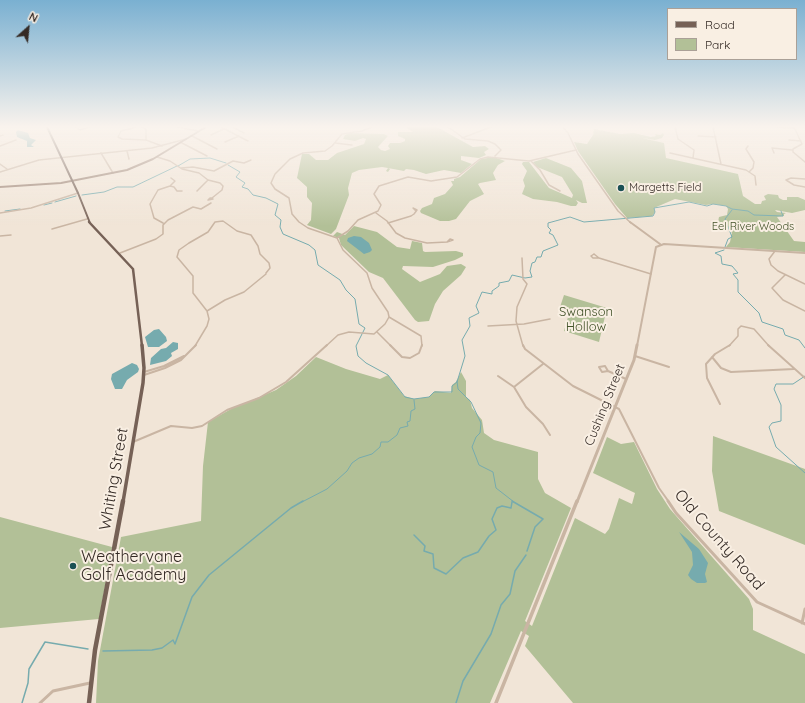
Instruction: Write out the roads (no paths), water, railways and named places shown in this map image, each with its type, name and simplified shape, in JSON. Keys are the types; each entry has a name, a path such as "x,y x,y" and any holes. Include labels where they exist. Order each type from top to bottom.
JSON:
{"main road":[{"path":"63,160 78,193 87,219"},
{"path":"0,187 73,182 135,167 151,160"},
{"name":"Whiting Street","path":"87,219 96,231 126,260 133,269 144,373 134,442 98,630 90,683 89,703"}],"street":[{"path":"0,172 40,160"},
{"path":"106,160 113,173"},
{"path":"166,160 180,168 199,174 208,180 220,182 223,186 221,192 212,198"},
{"path":"180,168 195,167 214,171 232,161 244,162 251,160"},
{"path":"134,442 171,426 192,428 202,426 227,410 260,398 286,382 335,336 349,332 377,332 402,357 410,358 419,353 422,347 421,336 388,317 386,308 372,288 368,275 343,250 337,238 298,222 292,214 290,198 275,189 271,183 274,174 288,160"},
{"path":"337,238 348,231 358,220 376,213 381,205 374,192 379,186 405,178 431,182 457,178 479,160"},
{"path":"515,160 536,160"},
{"path":"583,160 625,218 660,244 805,253"},
{"path":"701,160 749,172 755,176 757,182 756,185"},
{"path":"720,160 721,164"},
{"path":"749,172 753,168 754,162 753,160"},
{"path":"531,161 540,170 549,185 560,191"},
{"path":"0,164 7,169"},
{"path":"164,224 154,218 150,204 158,190 170,186 175,181 172,178"},
{"path":"805,179 791,178 786,180 794,185 805,187"},
{"path":"197,191 208,180"},
{"path":"170,186 174,187 177,191 182,191"},
{"path":"0,213 32,208 78,193"},
{"path":"164,224 193,207 202,209 211,203"},
{"path":"388,223 410,217 416,211"},
{"path":"376,213 388,223 396,234 412,241 427,243 447,242"},
{"path":"52,229 87,219"},
{"path":"144,373 173,365 186,356 195,346 206,328 209,319 207,311 194,295 193,276 178,257 179,250 208,232 215,222 223,221 237,231 251,235 258,246 260,254 270,264 266,273 244,292 225,300 207,311"},
{"path":"120,254 155,241 163,234 164,224"},
{"path":"0,236 12,235"},
{"name":"Cushing Street","path":"496,703 635,356 656,247 660,244"},
{"path":"775,251 769,260 770,263 776,269 805,284"},
{"path":"522,258 523,278 527,284 517,307 517,325 525,350 573,386 616,406"},
{"path":"599,258 651,274"},
{"path":"786,275 772,288 783,300 805,311"},
{"path":"377,332 388,317"},
{"path":"488,326 517,325 550,319"},
{"path":"720,404 705,374 706,364 712,357 733,343 738,336 739,327 748,326 758,332 768,345 805,378"},
{"path":"635,356 669,367"},
{"path":"712,357 721,368 731,372 794,369"},
{"path":"514,387 543,364"},
{"path":"608,371 605,366 599,367 602,372 608,371 626,379"},
{"path":"498,376 514,387 526,407 543,424 550,434"},
{"name":"Old County Road","path":"616,406 625,418 659,488 680,518 757,602 803,623"},
{"path":"803,623 805,609"},
{"path":"40,703 53,691 90,683"}],"water":[{"path":"354,236 361,237 369,243 372,250 364,254 347,241 348,238"},
{"path":"159,329 166,337 167,341 159,347 148,347 145,337 154,330"},
{"path":"173,342 178,343 178,349 171,353 172,356 166,361 150,365 151,358 161,349 166,348"},
{"path":"132,363 137,365 139,369 138,372 127,380 122,389 115,389 111,379 112,374"},
{"path":"679,532 699,549 708,563 705,574 707,582 697,583 688,575 693,565 692,552"}],"waterway":[{"path":"178,166 189,160"},
{"path":"216,160 226,163"},
{"path":"228,165 240,172 236,177 245,183 242,187 248,189 253,195 266,198 278,204 275,215 281,220 280,227 283,234 309,245 315,250 318,265 340,280 346,290 355,299 359,324 365,328 356,346 358,356 366,363 388,375 405,397 414,399 429,397 434,392 452,392 452,386 457,382"},
{"path":"82,195 104,192 117,187 133,187 177,166"},
{"path":"55,202 76,196"},
{"path":"457,382 465,356 462,340 470,326 469,318 479,313 476,306 482,292 492,294 492,291 499,286 499,283 509,281 512,275 525,278 532,277 530,271 532,263 535,262 537,257 541,257 543,251 558,245 553,235 549,233 551,230 548,227 548,223 570,217 584,222 653,216 655,212 654,208 689,202 707,206 713,204 726,206 732,209 748,211 754,215 783,216 781,211"},
{"path":"44,205 52,203"},
{"path":"5,211 20,209"},
{"path":"725,247 728,239 732,237 725,219 732,210"},
{"path":"724,250 715,253 721,256 722,264 732,266 738,273 733,274 738,280 738,292 759,313 762,322 783,329 785,335 799,340 805,348"},
{"path":"805,376 793,384 776,384 774,389 781,405 781,421 772,423 769,427 776,447 805,473"},
{"path":"457,382 458,389 471,402 481,423 480,433 476,437 472,447 479,465 493,472 496,488 514,502"},
{"path":"302,502 327,489 347,471 352,463 359,458 372,454 380,447 381,442 388,442 397,435 400,428 408,426 407,422 410,421 411,411 415,409 414,400"},
{"path":"103,651 152,650 162,648 173,640 175,644 192,597 209,575 291,508 303,501"},
{"path":"512,501 543,519 535,527 527,551"},
{"path":"414,535 425,546 424,551 433,554 434,568 446,574 463,558 478,552 489,536 496,530 492,519 497,508 502,506 511,508 512,502"},
{"path":"456,703 463,681 491,634 501,605 510,594 515,571 526,555"},
{"path":"22,703 28,683 29,669 45,642 88,649"}],"place":[{"name":"Margetts Field","path":"621,188"},
{"name":"Weathervane Golf Academy","path":"73,566"}],"park label":[{"name":"Eel River Woods","path":"753,227"},
{"name":"Swanson Hollow","path":"586,320"}]}
